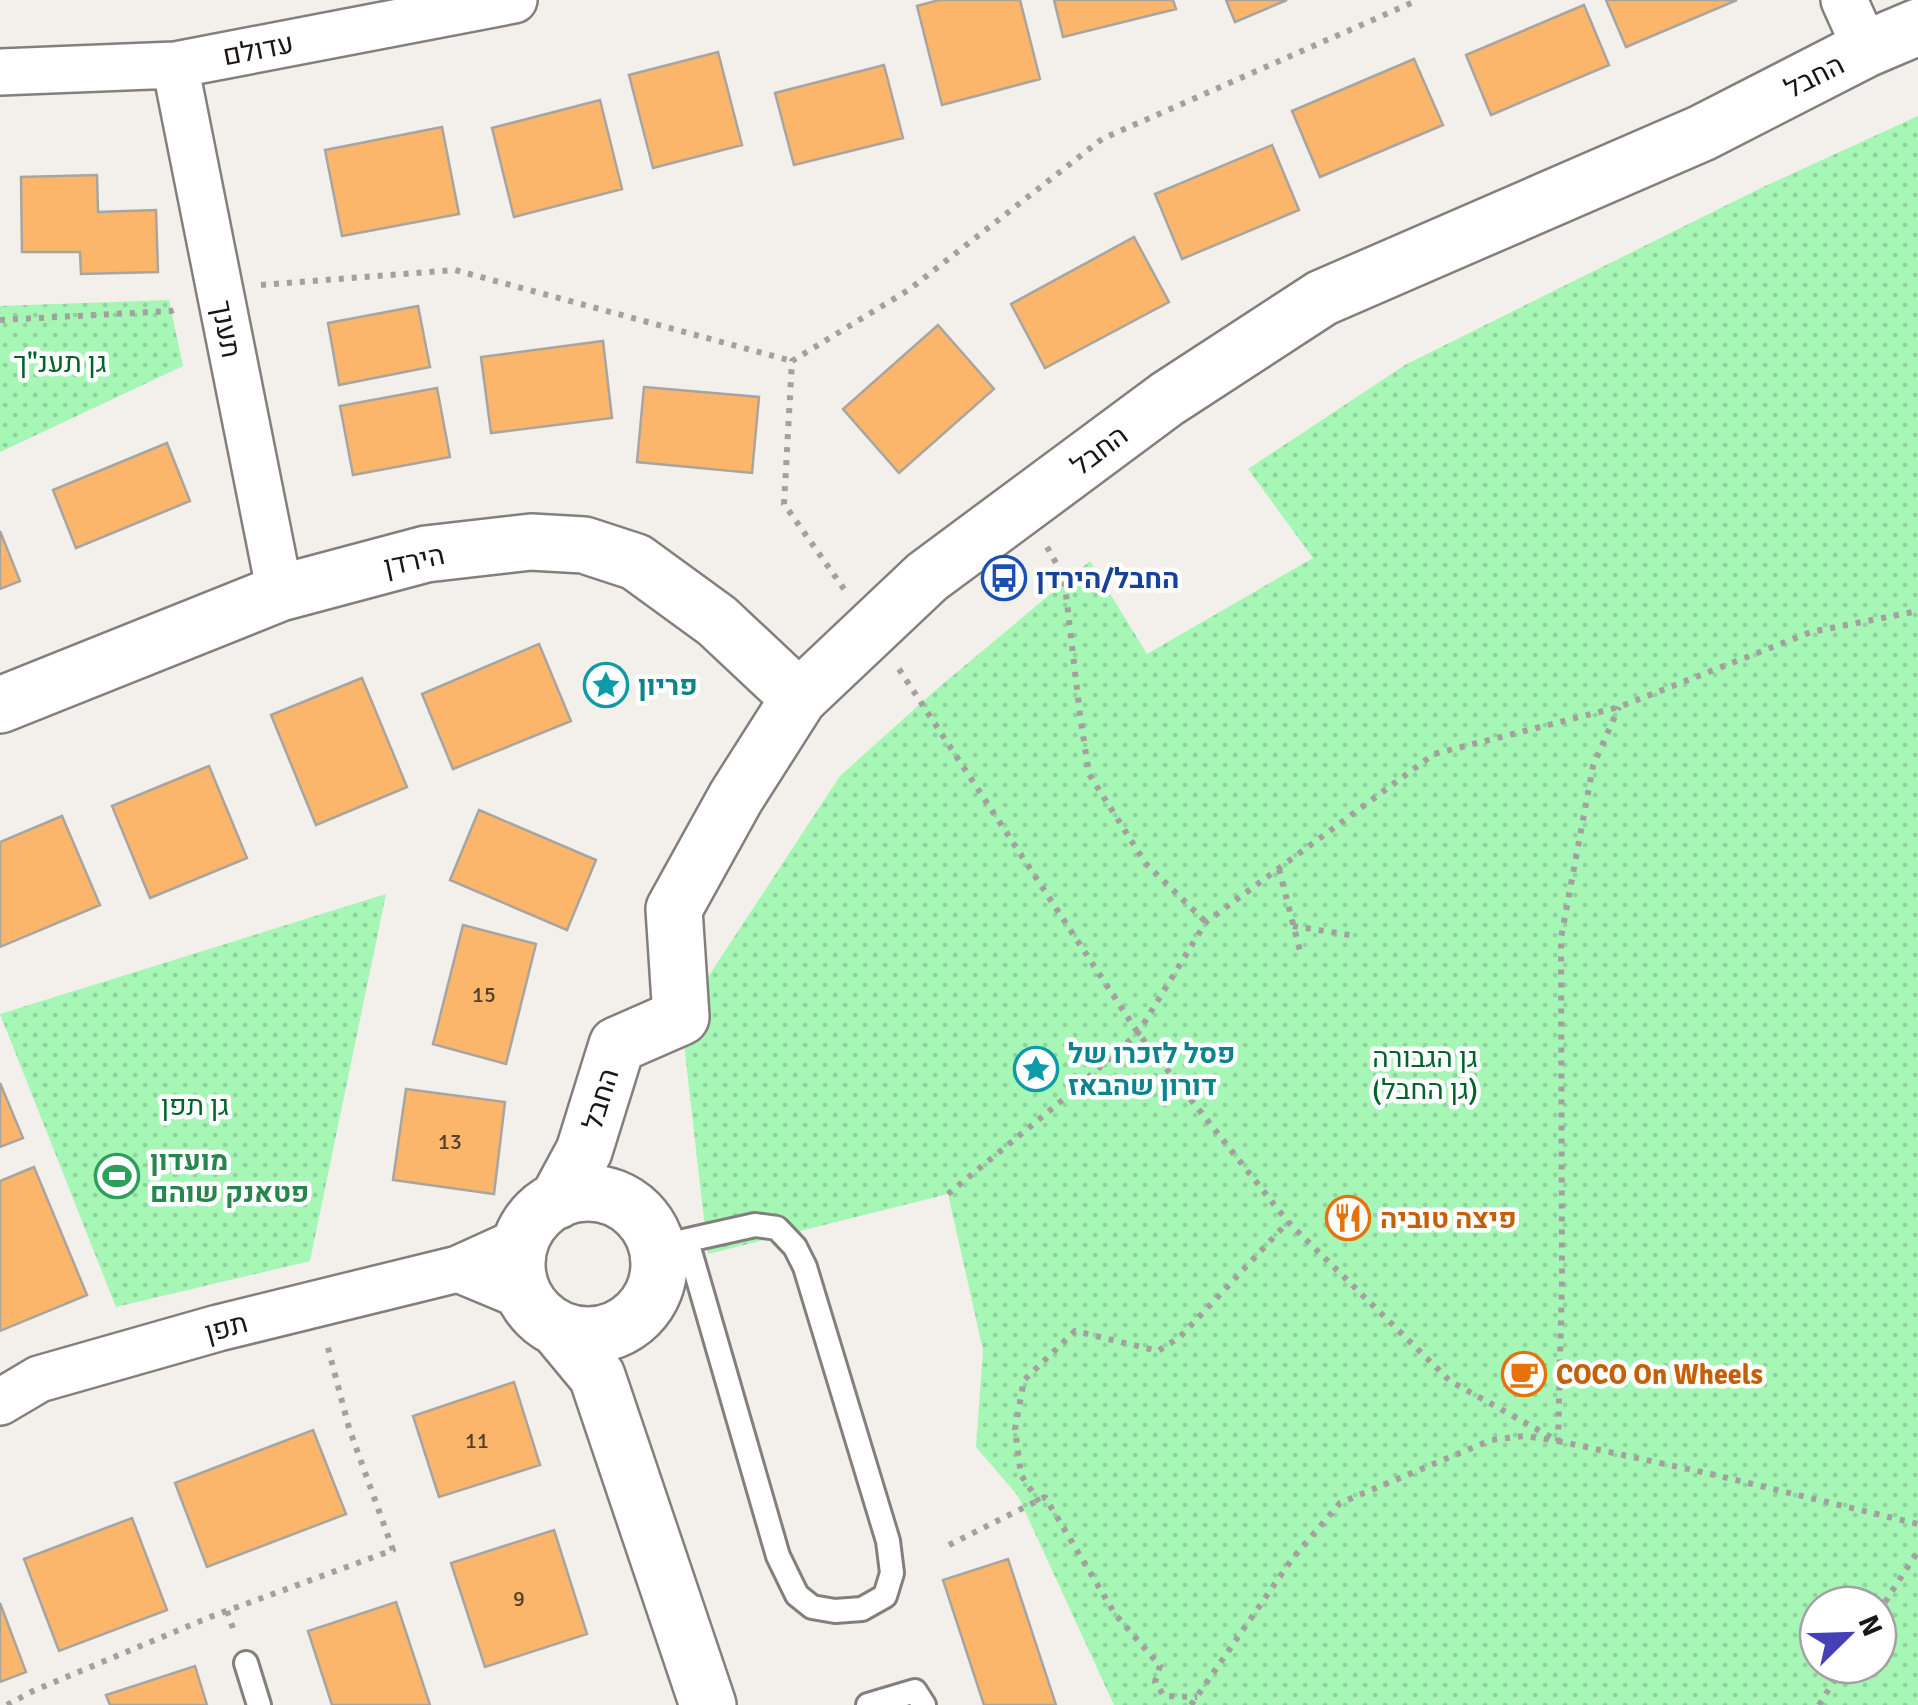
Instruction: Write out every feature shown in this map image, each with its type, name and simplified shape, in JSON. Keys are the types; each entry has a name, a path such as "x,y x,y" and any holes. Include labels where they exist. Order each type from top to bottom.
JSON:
{"street":[{"name":"עדולם","path":"0,72 175,65 514,0"},
{"path":"1844,0 1866,49"},
{"name":"החבל","path":"584,1182 617,1045 681,1018 674,909 736,797 799,698 928,578 1167,399 1322,298 1702,133 1866,49 1918,28"},
{"name":"תענך","path":"175,65 280,593"},
{"name":"הירדן","path":"0,705 280,593 426,554 531,542 584,545 636,562 717,620 799,698"},
{"path":"458,1269 541,1313 580,1335 602,1334 623,1326 641,1312 654,1292 659,1270 672,1244 631,1207 584,1182 542,1210 526,1229 518,1250 518,1276 541,1313 597,1376 708,1705"},
{"name":"תפן","path":"0,1402 39,1379 218,1328 458,1269 522,1240"},
{"path":"597,1376 623,1326"}],"lane":[{"path":"755,1225 777,1228 794,1246 805,1267 888,1541 892,1573 885,1596 862,1610 812,1607 796,1595 778,1556 672,1244 755,1225"},
{"path":"246,1663 259,1705"},
{"path":"868,1705 916,1691 924,1705"}],"path":[{"path":"0,320 171,311 219,288 455,270 792,361 910,288 1102,139 1418,0"},
{"path":"792,361 784,504 872,628 1138,1033 1288,1222 1450,1381 1558,1441"},
{"path":"1022,506 1064,577 1089,774 1146,864 1206,922"},
{"path":"948,1194 1138,1033 1206,922 1434,754 1619,707 1811,632 1918,611"},
{"path":"1558,1441 1562,1280 1560,938 1593,766 1619,707"},
{"path":"1278,869 1300,955"},
{"path":"1293,926 1356,936"},
{"path":"1039,1502 1020,1475 1016,1444 1024,1380 1075,1331 1158,1351 1180,1337 1288,1222"},
{"path":"6,1705 210,1617 393,1550 349,1428 317,1304"},
{"path":"1191,1705 1292,1558 1340,1503 1491,1440 1524,1436 1558,1441 1918,1524"},
{"path":"949,1545 1045,1497 1114,1614 1160,1666 1156,1682 1164,1696 1197,1697"},
{"path":"1896,1585 1918,1551"}],"green space":[{"name":"גן הגבורה (גן החבל)","path":"1918,116 1918,1705 1114,1705 1018,1496 976,1447 983,1350 948,1194 708,1254 681,1018 840,776 1090,561 1147,654 1313,558 1248,469 1405,365 1763,187"},
{"name":"גן תענ\"ך","path":"169,300 183,366 0,452 0,306"},
{"name":"גן תפן","path":"386,894 310,1261 116,1307 0,1014"}],"building":[{"path":"939,0 1020,0 1040,79 942,105 917,6"},
{"path":"1054,0 1173,0 1176,9 1063,37"},
{"path":"1226,0 1287,0 1235,22"},
{"path":"1606,0 1737,0 1626,47"},
{"path":"1584,5 1609,65 1491,115 1466,55"},
{"path":"718,52 742,145 653,168 629,75"},
{"path":"1414,59 1443,125 1320,177 1292,111"},
{"path":"884,65 903,138 794,165 775,93"},
{"path":"600,100 622,189 514,217 492,128"},
{"path":"442,127 459,214 342,236 325,150"},
{"path":"1272,145 1299,210 1182,259 1155,194"},
{"path":"97,175 98,212 156,210 158,272 81,274 80,252 22,252 21,177"},
{"path":"1134,237 1169,302 1045,368 1011,304"},
{"path":"418,306 430,367 339,385 328,323"},
{"path":"938,325 994,389 899,473 843,409"},
{"path":"603,341 612,418 491,433 481,357"},
{"path":"644,387 759,397 752,473 637,462"},
{"path":"437,388 450,457 353,475 340,406"},
{"path":"167,443 190,501 76,548 53,490"},
{"path":"0,531 20,581 0,589"},
{"path":"539,644 571,721 453,769 422,694"},
{"path":"362,678 407,787 316,825 271,715"},
{"path":"209,766 247,858 150,898 112,806"},
{"path":"479,810 596,860 567,930 450,880"},
{"path":"62,816 100,905 0,947 0,842"},
{"path":"463,925 536,944 506,1064 433,1044"},
{"path":"0,1083 23,1138 0,1147"},
{"path":"406,1089 505,1102 494,1194 393,1180"},
{"path":"34,1167 87,1295 0,1331 0,1181"},
{"path":"514,1382 540,1465 439,1497 413,1416"},
{"path":"313,1430 346,1514 207,1567 175,1483"},
{"path":"132,1518 167,1610 59,1651 24,1559"},
{"path":"554,1530 587,1634 485,1667 451,1563"},
{"path":"1008,1559 1056,1705 984,1705 943,1580"},
{"path":"396,1602 430,1705 332,1705 308,1631"},
{"path":"0,1603 26,1672 0,1682"},
{"path":"195,1666 207,1705 110,1705 106,1695"}],"place":[{"name":"החבל/הירדן","path":"1004,578"},
{"name":"פריון","path":"606,685"},
{"name":"פסל לזכרו של דורון שהבאז","path":"1036,1069"},
{"name":"מועדון פטאנק שוהם","path":"117,1176"},
{"name":"פיצה טוביה","path":"1348,1218"},
{"name":"COCO On Wheels","path":"1524,1374"}]}
